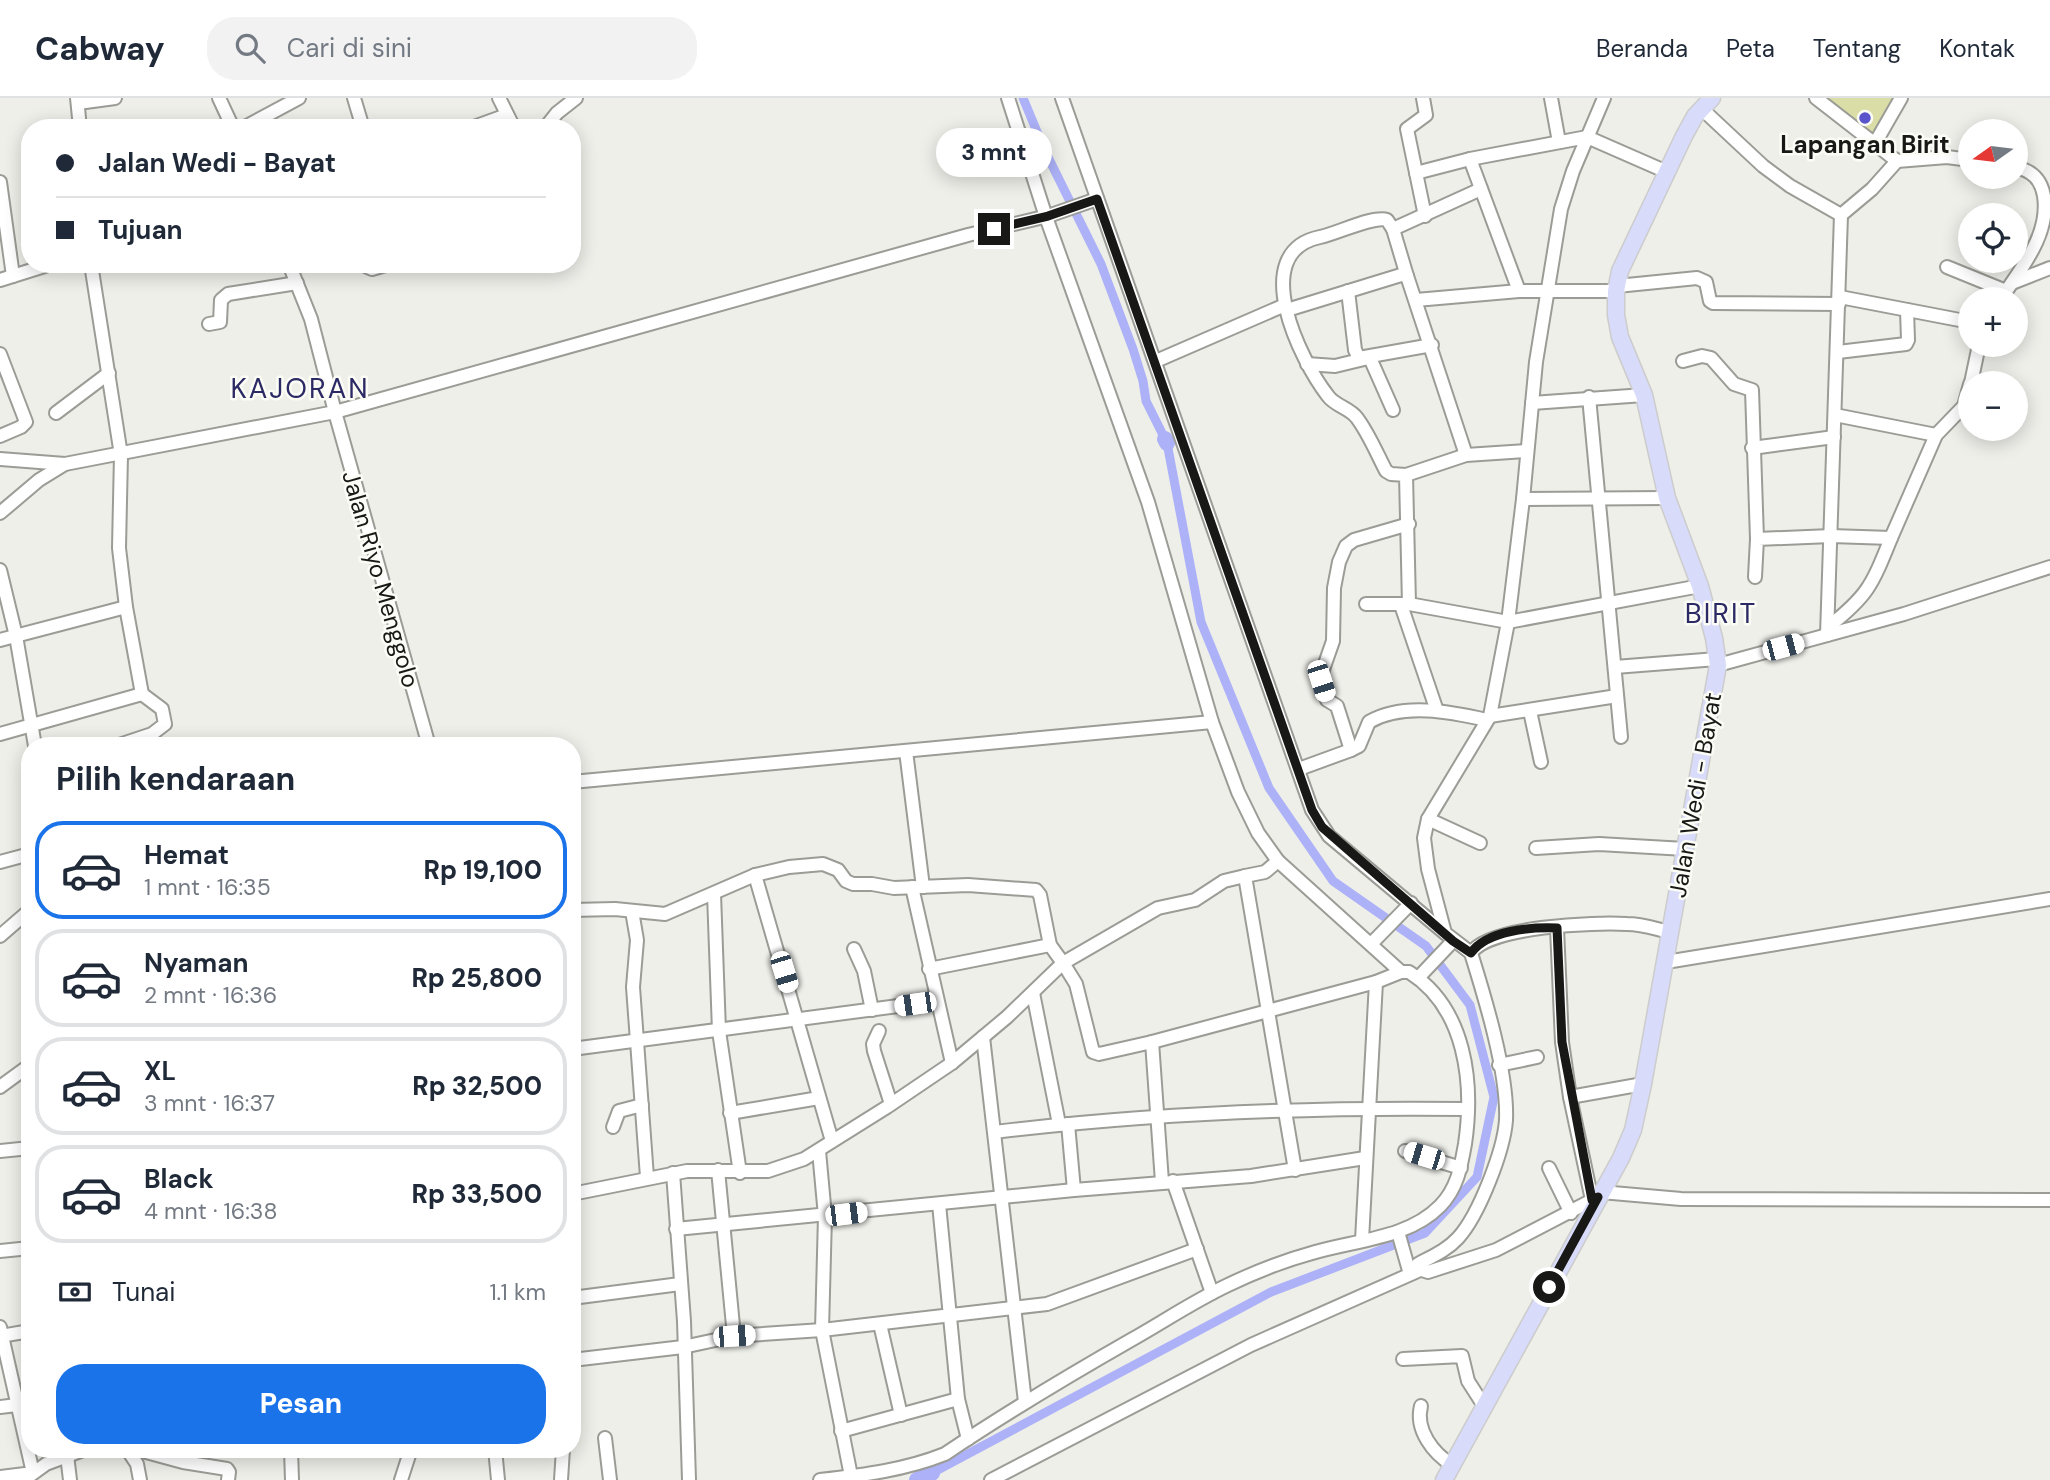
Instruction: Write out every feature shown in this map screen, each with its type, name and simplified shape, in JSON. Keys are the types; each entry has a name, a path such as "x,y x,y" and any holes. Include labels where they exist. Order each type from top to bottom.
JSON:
{"main road":[{"name":"Jalan Wedi - Bayat","path":"1448,1473 1630,1137 1643,1084 1717,662 1700,586 1667,498 1644,395 1618,330 1616,288 1623,266 1689,126 1707,104"}],"street":[{"path":"82,102 115,98"},
{"path":"219,98 229,119"},
{"path":"260,119 299,98"},
{"path":"354,98 360,119"},
{"path":"499,98 509,119"},
{"path":"552,119 576,98"},
{"path":"1008,98 1047,217 1149,502 1212,722 1246,810 1278,861 1373,943 1401,972"},
{"path":"991,1480 1251,1345 1437,1255 1461,1234 1478,1206 1493,1168 1506,1122 1499,1065 1471,953 1449,939 1329,836 1312,810 1156,361 1095,199 1062,98"},
{"path":"1423,98 1426,115 1407,128 1426,216"},
{"path":"1551,98 1559,142"},
{"path":"1449,939 1424,850 1428,820 1489,718 1508,622 1546,291 1561,209 1604,98"},
{"path":"1816,98 1897,161 1947,156 1958,158"},
{"path":"1874,145 1901,98"},
{"path":"1707,104 1763,166 1790,186 1841,215"},
{"path":"496,119 507,115"},
{"path":"1416,173 1470,159 1587,137 1667,172"},
{"path":"1470,159 1520,292"},
{"path":"1827,631 1841,215 1872,189 1897,161"},
{"path":"2008,287 2042,233 2047,212 2039,180 2028,171"},
{"path":"0,182 6,278"},
{"path":"1393,229 1481,189"},
{"path":"0,459 65,464 335,412 968,234 1047,217 1095,199"},
{"path":"1466,455 1432,345 1406,276 1393,229 1387,220 1378,219 1303,242 1292,251 1285,266 1286,308 1307,364 1330,399 1356,417 1386,471 1406,475 1466,455 1527,452"},
{"path":"1947,267 1996,287"},
{"path":"2014,287 2050,268"},
{"path":"92,273 109,373 118,548 126,607 142,694 162,709 165,724 143,737"},
{"name":"Jalan Riyo Menggolo","path":"293,273 311,318 400,651 426,737"},
{"path":"1156,361 1286,308 1401,275 1406,276"},
{"path":"1416,300 1616,288 1697,278 1706,282 1710,301 1713,303 1840,300 1958,320"},
{"path":"209,324 220,322 222,300 228,294 297,283"},
{"path":"1348,291 1356,354 1367,358 1393,410"},
{"path":"1838,352 1906,344 1907,310"},
{"path":"1307,364 1335,366 1432,345"},
{"path":"0,354 26,422 0,436"},
{"path":"1683,361 1702,356 1711,358 1734,384 1751,388 1755,399 1752,448 1757,538 1755,578"},
{"path":"56,413 109,373"},
{"path":"1532,403 1644,395"},
{"path":"1589,397 1610,601 1620,737"},
{"path":"1827,631 1862,598 1876,574 1936,435 1958,412"},
{"path":"1835,415 1936,435"},
{"path":"1752,448 1835,437"},
{"path":"0,513 39,480 65,464"},
{"path":"1406,475 1409,524 1405,605 1437,710"},
{"path":"1523,499 1667,498"},
{"path":"1351,750 1337,706 1327,700 1320,678 1333,641 1334,588 1339,562 1346,546 1354,540 1409,524"},
{"path":"1757,538 1891,538"},
{"path":"1615,667 1717,662 1827,631 1904,614 2050,567"},
{"path":"0,570 16,636 33,737"},
{"path":"1366,604 1405,605 1508,622 1700,586"},
{"path":"0,640 126,607"},
{"path":"0,734 142,694"},
{"path":"1299,769 1359,746 1365,729 1372,720 1437,710 1489,718 1617,696"},
{"path":"1530,711 1541,762"},
{"path":"581,781 1212,722"},
{"path":"906,751 917,887 929,969 952,1063"},
{"path":"1428,820 1480,844"},
{"path":"1536,848 1599,844 1685,849"},
{"path":"0,862 21,856"},
{"path":"581,1192 673,1173 774,1170 819,1151 952,1063 1033,993 1063,963 1158,908 1195,900 1224,881 1265,872 1278,861"},
{"path":"581,910 665,914 755,875 789,867 825,864 838,870 849,883 894,888 968,885 1036,890 1040,895 1050,945 1076,984 1093,1052 1099,1054 1376,982 1401,972 1420,975 1440,1001 1452,1023 1468,1072 1468,1109 1461,1168 1452,1191 1423,1221 1398,1233 1362,1240 1265,1269 1212,1293 1025,1402 946,1454 922,1464 820,1480"},
{"path":"755,875 832,1141"},
{"path":"1245,876 1295,1170"},
{"path":"714,894 719,1031 740,1173"},
{"path":"1666,962 2050,899"},
{"path":"1373,943 1410,904"},
{"path":"632,911 638,940 633,976 635,1041 647,1177"},
{"path":"0,936 21,918"},
{"path":"1471,953 1476,946 1487,940 1531,929 1626,924 1670,932"},
{"path":"1557,928 1562,1042 1570,1097 1597,1197"},
{"path":"1420,975 1449,939"},
{"path":"929,969 1050,945"},
{"path":"854,949 864,971 872,1010"},
{"path":"1362,1240 1376,982"},
{"path":"1033,993 1063,1124 1074,1190"},
{"path":"581,1048 936,1001"},
{"path":"879,1031 873,1044 874,1051 891,1104"},
{"path":"983,1037 1025,1402"},
{"path":"1152,1042 1168,1181 1197,1249 1212,1293"},
{"path":"1499,1065 1537,1057"},
{"path":"0,1087 21,1072"},
{"path":"1570,1097 1643,1084"},
{"path":"730,1113 819,1098"},
{"path":"613,1127 619,1111 642,1105"},
{"path":"995,1132 1159,1115 1371,1108 1468,1109"},
{"path":"0,1152 21,1149"},
{"path":"1405,1150 1461,1168"},
{"path":"819,1151 825,1216 822,1330 851,1476"},
{"path":"676,1229 1295,1170 1365,1158"},
{"path":"1549,1168 1571,1213"},
{"path":"718,1170 734,1336"},
{"path":"673,1173 689,1480"},
{"path":"1412,1269 1428,1272 1496,1250 1597,1197 2050,1200"},
{"path":"939,1204 958,1399 968,1439"},
{"path":"1398,1233 1412,1269"},
{"path":"0,1251 21,1249"},
{"path":"581,1359 684,1347 734,1336 822,1330 1013,1310 1060,1301 1197,1249"},
{"path":"581,1297 680,1284"},
{"path":"880,1324 901,1415"},
{"path":"21,1332 1,1333 21,1432"},
{"path":"1403,1359 1462,1356 1468,1381 1484,1406"},
{"path":"841,1431 958,1399"},
{"path":"0,1407 16,1405"},
{"path":"1421,1406 1422,1429 1448,1473"},
{"path":"605,1438 610,1480"},
{"path":"26,1458 29,1476"},
{"path":"0,1477 29,1476 62,1458"},
{"path":"67,1458 70,1480"},
{"path":"133,1458 140,1480"},
{"path":"193,1458 227,1469 228,1480"},
{"path":"291,1458 292,1480"},
{"path":"401,1480 408,1458"},
{"path":"496,1458 498,1480"},
{"path":"561,1480 562,1458"}],"green space":[{"name":"Lapangan Birit","path":"1821,98 1897,98 1871,137"}],"waterway":[{"path":"1023,98 1045,151 1101,264 1133,349 1146,401 1165,439"},
{"path":"1165,439 1167,443"},
{"path":"932,1473 1271,1292 1425,1233 1477,1177 1494,1097 1470,1005 1426,946 1333,881 1269,788 1201,622 1167,443"},
{"path":"917,1480 932,1473"}],"place":[{"name":"Lapangan Birit","path":"1865,118"}],"district":[{"name":"KAJORAN","path":"300,388"},
{"name":"BIRIT","path":"1721,613"}],"route":[{"path":"994,229 1048,216 1097,199 1312,810 1329,836 1453,941 1471,953 1476,946 1487,940 1504,935 1531,929 1557,928 1562,1042 1570,1097 1592,1200 1598,1197 1549,1287"}]}
